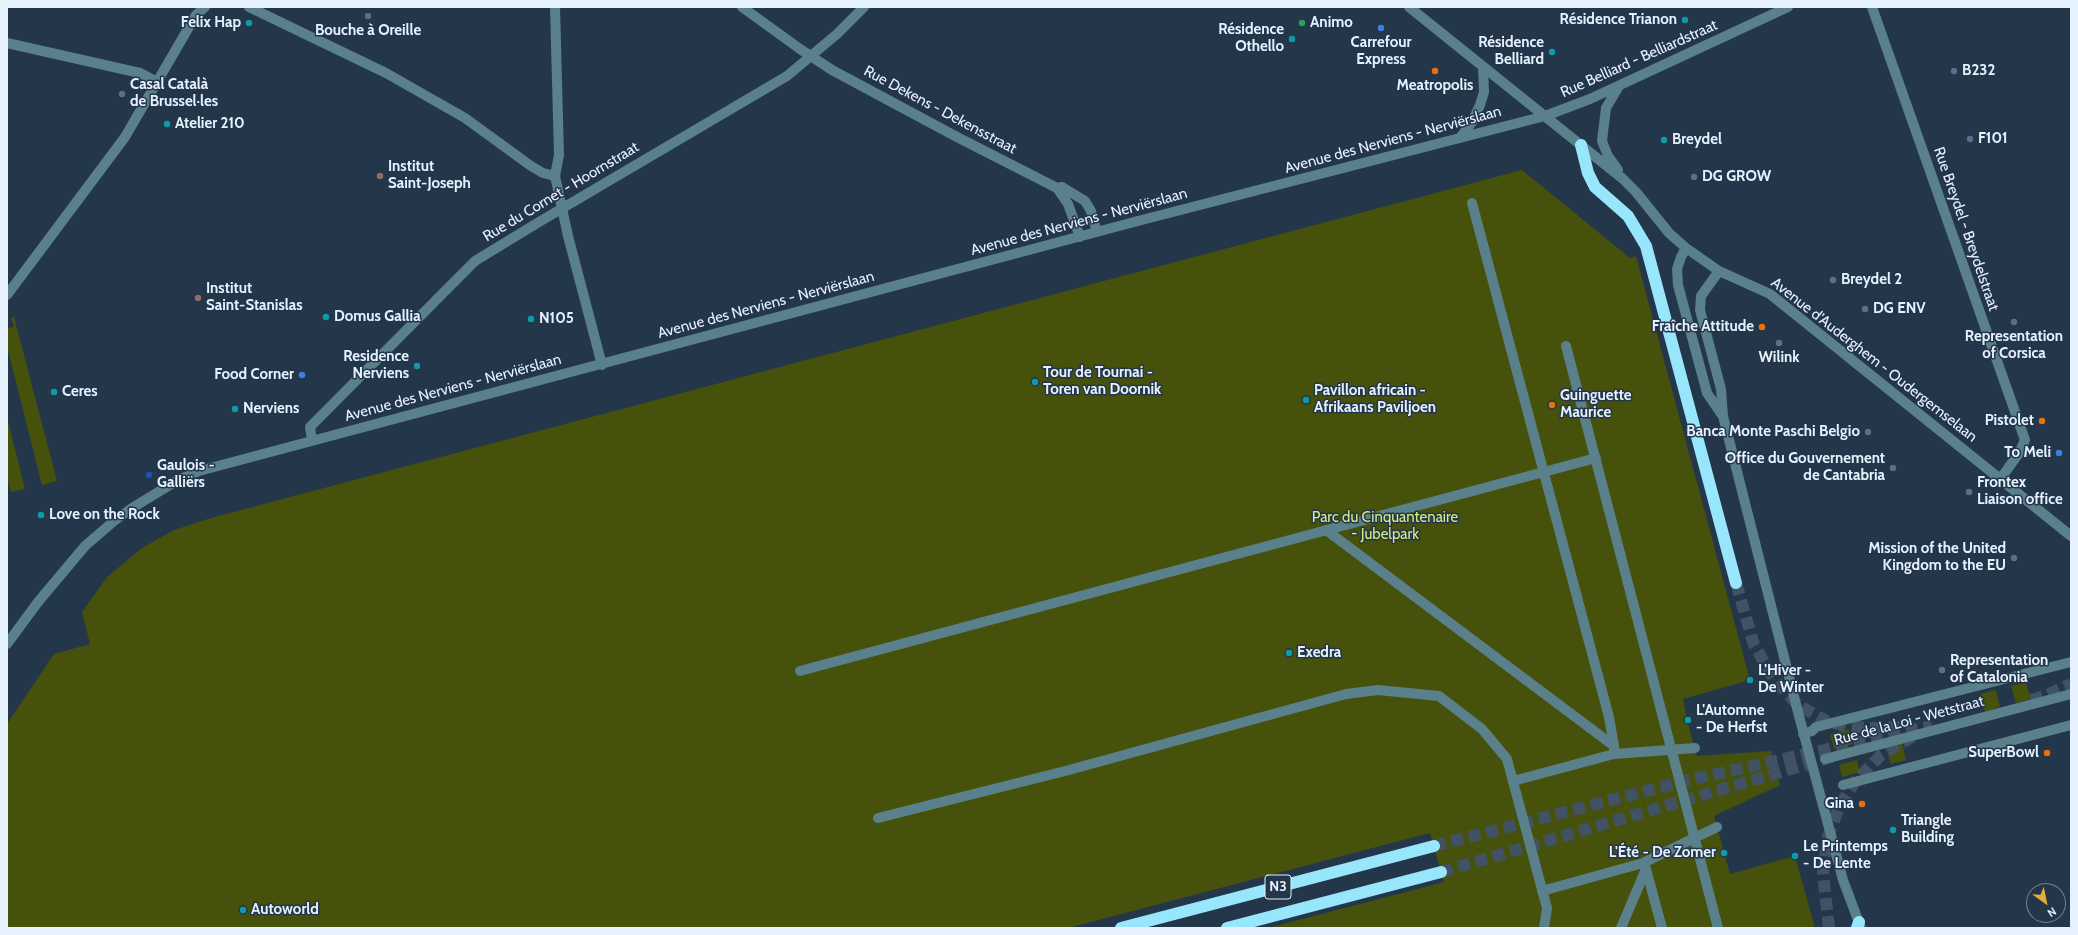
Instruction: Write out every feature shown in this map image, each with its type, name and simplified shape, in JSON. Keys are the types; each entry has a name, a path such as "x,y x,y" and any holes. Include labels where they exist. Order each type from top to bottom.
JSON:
{"highway":[{"path":"1581,145 1588,173 1595,187 1628,216 1646,246 1736,584"},
{"name":"N3","path":"1121,928 1434,846"},
{"name":"N3","path":"1227,928 1442,872"}],"street":[{"path":"7,295 125,137 196,15 204,7"},
{"path":"249,7 386,73 465,118 531,166 543,173 555,176"},
{"path":"555,7 559,155 555,176 602,365"},
{"name":"Rue Dekens - Dekensstraat","path":"742,7 832,70 957,137 1057,188 1068,204 1080,237"},
{"name":"Rue du Cornet - Hoornstraat","path":"312,440 310,427 475,261 562,208 787,76 864,7"},
{"name":"Avenue d'Auderghem - Oudergemselaan","path":"1408,7 1623,179 1636,192 1669,233 1686,248 1719,271 1770,294 2071,536"},
{"name":"Rue Belliard - Belliardstraat","path":"1545,116 1582,103 1788,7"},
{"name":"Rue Breydel - Breydelstraat","path":"1872,7 2025,440 2019,454 2000,478"},
{"path":"7,43 140,72 157,82"},
{"path":"1460,138 1472,122 1480,105 1484,92 1482,67"},
{"name":"Avenue d'Auderghem - Oudergemselaan","path":"1619,85 1606,108 1602,141 1608,156 1623,179"},
{"name":"Avenue des Nerviens - Nerviërslaan","path":"7,644 38,602 85,546 114,521 178,480 199,471 312,440 602,365 1097,232 1545,116"},
{"name":"Rue Dekens - Dekensstraat","path":"1057,188 1062,187 1085,201 1091,211 1097,232"},
{"path":"1472,203 1609,717 1614,750"},
{"path":"1686,248 1677,269 1678,285 1707,392 1723,416"},
{"path":"1719,271 1701,296 1700,310 1721,389 1723,416 1803,734 1843,880 1859,926"},
{"path":"1566,346 1718,928"},
{"path":"800,671 1596,458"},
{"path":"1326,530 1614,750"},
{"name":"Rue de la Loi - Wetstraat","path":"1803,734 1812,731 1816,727 2071,662"},
{"path":"878,818 1069,770 1346,694 1378,690 1439,696 1458,709 1494,742 1507,759 1547,908 1544,928"},
{"name":"Rue de la Loi - Wetstraat","path":"1825,759 2071,694"},
{"path":"1843,785 2071,725"},
{"path":"1513,781 1614,750 1671,750 1695,748"},
{"path":"1542,891 1645,866 1694,838 1717,827"},
{"path":"1621,928 1645,866"},
{"path":"1645,866 1662,928"}],"green space":[{"name":"Parc du Cinquantenaire - Jubelpark","path":"1522,170 1630,258 1636,256 1750,680 1683,699 1688,724 1697,756 1771,751 1780,785 1714,816 1730,874 1795,856 1815,928 1268,928 1444,882 1430,833 1068,928 7,928 7,724 54,654 90,644 82,612 107,577 142,548 174,530 211,518"},
{"path":"14,317 57,481 42,485 7,347 7,328 14,327 11,318"},
{"path":"7,417 25,489 11,492 7,479"},
{"path":"2026,682 2031,699 2016,703 2011,686"},
{"path":"1996,690 2000,707 1985,712 1980,694"},
{"path":"1849,729 1853,744 1834,749 1830,734"},
{"path":"1902,743 1906,760 1891,764 1886,747"},
{"path":"1857,760 1860,772 1842,777 1839,765"}],"tunnel":[{"path":"1736,583 1754,645 1774,679 1798,705 1826,721 1846,726 1870,728 1901,727"},
{"path":"2031,700 2045,696 2071,684"},
{"path":"1434,846 1689,780 1932,726"},
{"path":"1829,928 1823,873 1828,837 1839,807 1854,783 1881,755 1912,737"},
{"path":"1441,872 1835,756"}],"place":[{"name":"Bouche à Oreille","path":"368,16"},
{"name":"Résidence Trianon","path":"1685,20"},
{"name":"Felix Hap","path":"249,23"},
{"name":"Animo","path":"1302,23"},
{"name":"Carrefour Express","path":"1381,28"},
{"name":"Résidence Othello","path":"1292,39"},
{"name":"Résidence Belliard","path":"1552,52"},
{"name":"Meatropolis","path":"1435,71"},
{"name":"B232","path":"1954,71"},
{"name":"Casal Català de Brussel·les","path":"122,94"},
{"name":"Atelier 210","path":"167,124"},
{"name":"F101","path":"1970,139"},
{"name":"Breydel","path":"1664,140"},
{"name":"Institut Saint-Joseph","path":"380,176"},
{"name":"DG GROW","path":"1694,177"},
{"name":"Breydel 2","path":"1833,280"},
{"name":"Institut Saint-Stanislas","path":"198,298"},
{"name":"DG ENV","path":"1865,309"},
{"name":"Domus Gallia","path":"326,317"},
{"name":"N105","path":"531,319"},
{"name":"Representation of Corsica","path":"2014,322"},
{"name":"Fraîche Attitude","path":"1762,327"},
{"name":"Wilink","path":"1779,343"},
{"name":"Residence Nerviens","path":"417,366"},
{"name":"Food Corner","path":"302,375"},
{"name":"Tour de Tournai - Toren van Doornik","path":"1035,382"},
{"name":"Ceres","path":"54,392"},
{"name":"Pavillon africain - Afrikaans Paviljoen","path":"1306,400"},
{"name":"Guinguette Maurice","path":"1552,405"},
{"name":"Nerviens","path":"235,409"},
{"name":"Pistolet","path":"2042,421"},
{"name":"Banca Monte Paschi Belgio","path":"1868,432"},
{"name":"To Meli","path":"2059,453"},
{"name":"Office du Gouvernement de Cantabria","path":"1893,468"},
{"name":"Gaulois - Galliërs","path":"149,475"},
{"name":"Frontex Liaison office","path":"1969,492"},
{"name":"Love on the Rock","path":"41,515"},
{"name":"Mission of the United Kingdom to the EU","path":"2014,558"},
{"name":"Exedra","path":"1289,653"},
{"name":"Representation of Catalonia","path":"1942,670"},
{"name":"L'Hiver - De Winter","path":"1750,680"},
{"name":"L'Automne - De Herfst","path":"1688,720"},
{"name":"SuperBowl","path":"2047,753"},
{"name":"Gina","path":"1862,804"},
{"name":"Triangle Building","path":"1893,830"},
{"name":"L'Été - De Zomer","path":"1724,853"},
{"name":"Le Printemps - De Lente","path":"1795,856"},
{"name":"Autoworld","path":"243,910"}]}
